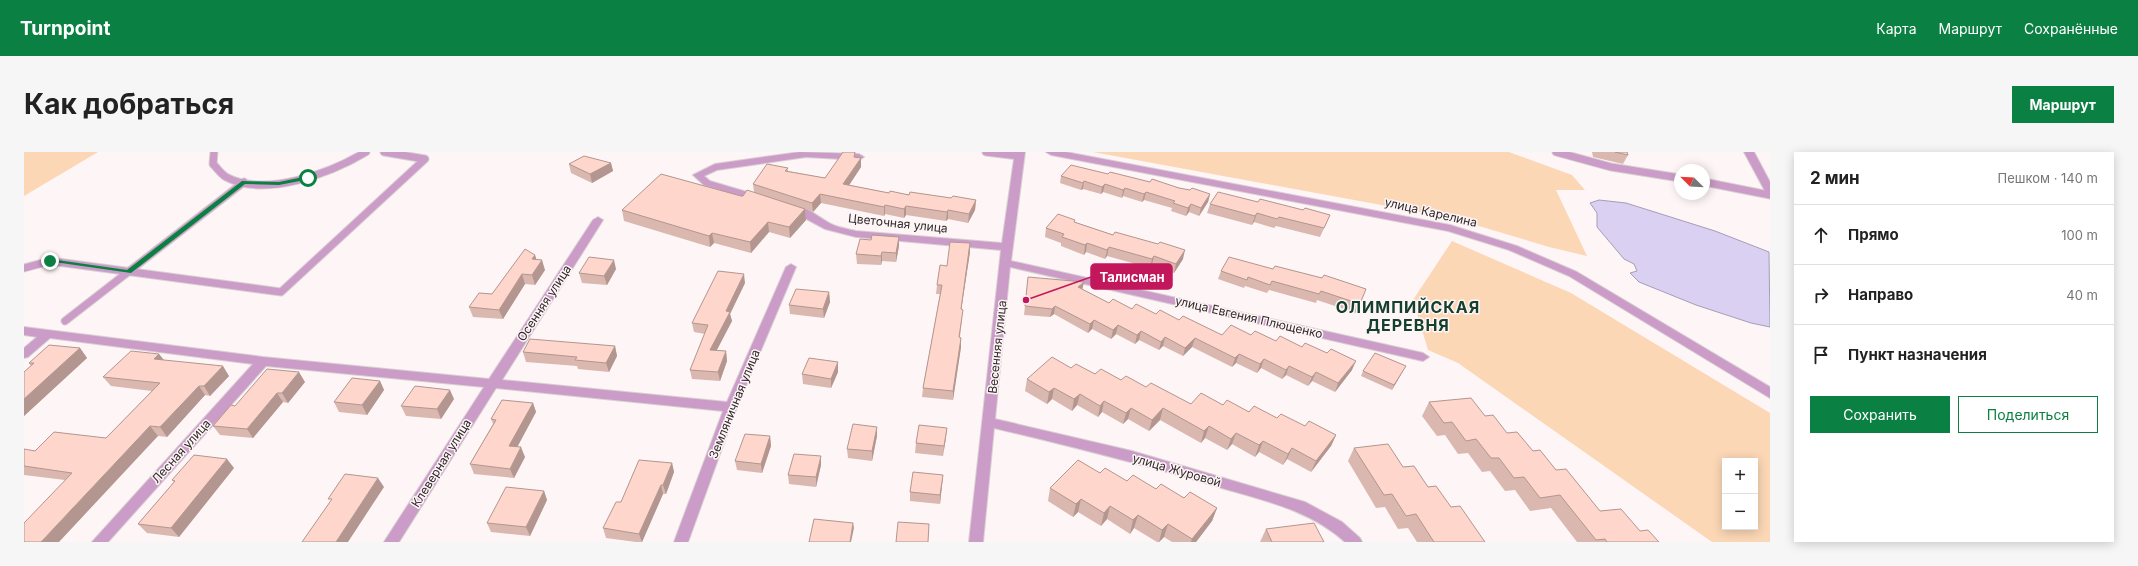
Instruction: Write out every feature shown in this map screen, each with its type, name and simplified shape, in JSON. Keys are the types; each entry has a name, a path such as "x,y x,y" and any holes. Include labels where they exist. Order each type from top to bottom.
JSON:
{"street":[{"name":"улица Карелина","path":"1051,152 1412,220 1450,228 1513,248 1573,274 1770,393"},
{"path":"1749,152 1770,191"},
{"path":"767,201 707,183 698,175 715,167 806,154 859,157"},
{"name":"Весенняя улица","path":"976,542 1005,264 1019,154"},
{"name":"Цветочная улица","path":"782,206 805,213 829,227 856,234 1007,247"},
{"name":"Осенняя улица","path":"490,385 598,220"},
{"name":"улица Евгения Плющенко","path":"1005,264 1030,267 1423,357"},
{"name":"Земляничная улица","path":"681,542 731,407 790,268"},
{"path":"24,331 263,361 490,385 731,407"},
{"path":"24,354 48,333"},
{"name":"Лесная улица","path":"99,542 263,361"},
{"name":"Клеверная улица","path":"390,542 490,385"},
{"name":"улица Журовой","path":"989,422 1132,456 1300,506 1337,526 1355,542"}],"lane":[{"path":"214,152 212,164 216,170 229,179 244,182 271,184 308,178 337,169 366,152"},
{"path":"24,268 50,261 281,292 425,159 384,152"},
{"path":"986,152 1019,154"},
{"path":"1556,152 1611,167 1674,177"},
{"path":"65,321 244,182"},
{"path":"1710,183 1770,195"}],"shaded area":[{"path":"24,152 98,152 24,196"},
{"path":"1093,152 1509,152 1572,175 1585,190 1556,190 1587,256 1549,247 1452,218"},
{"path":"1599,200 1626,203 1715,231 1769,252 1770,327 1751,323 1696,305 1639,282 1630,273 1637,271 1634,264 1624,259 1597,227 1597,213 1590,203"},
{"path":"1452,241 1571,293 1770,413 1770,542 1712,542 1458,363 1428,350 1413,300"}],"building":[{"path":"843,152 855,152 854,157 861,158 843,184 889,193 890,191 909,195 910,192 951,198 953,196 976,200 969,214 948,210 947,212 906,206 904,209 885,205 884,207 820,194 812,203 753,184 767,164 788,168 785,171 825,178"},
{"path":"1615,152 1627,152 1628,155"},
{"path":"584,156 611,163 590,174 569,164"},
{"path":"1071,165 1108,174 1110,172 1150,182 1152,179 1179,188 1190,190 1192,188 1210,194 1201,208 1191,204 1188,208 1173,203 1175,201 1146,192 1144,194 1125,188 1123,190 1105,184 1102,187 1061,176"},
{"path":"661,174 741,196 743,196 747,190 805,209 789,227 768,222 750,242 712,233 709,236 622,210"},
{"path":"1218,192 1258,202 1260,199 1303,210 1305,208 1330,215 1324,228 1279,217 1277,219 1257,213 1255,216 1210,204"},
{"path":"1058,214 1075,220 1074,222 1113,235 1115,232 1158,244 1160,242 1185,250 1176,264 1154,256 1152,259 1109,247 1107,250 1087,243 1085,245 1062,237 1064,234 1046,228"},
{"path":"872,235 899,237 896,253 882,252 881,256 856,254 860,239 871,240"},
{"path":"950,242 970,243 961,309 963,310 959,337 961,338 953,391 923,388 942,285 937,285 940,265 947,266"},
{"path":"525,249 535,255 532,259 542,260 532,275 522,274 499,310 469,307 479,293 492,294"},
{"path":"589,257 614,260 604,276 579,273"},
{"path":"1229,257 1273,269 1275,266 1322,278 1324,275 1366,289 1360,304 1321,291 1319,294 1272,281 1270,285 1248,277 1247,280 1221,271"},
{"path":"718,271 744,274 726,311 730,312 710,350 726,351 718,372 690,370 708,325 692,323"},
{"path":"1028,277 1084,282 1078,287 1109,303 1113,299 1132,309 1136,304 1156,314 1160,310 1179,320 1183,316 1222,335 1231,325 1251,335 1255,331 1276,341 1280,336 1302,347 1305,343 1327,353 1331,349 1356,361 1338,383 1316,372 1312,377 1289,366 1286,370 1264,359 1260,364 1239,354 1235,358 1195,338 1185,348 1165,337 1161,342 1141,331 1137,335 1118,325 1113,330 1094,320 1090,324 1055,306 1052,309 1025,306"},
{"path":"796,289 829,292 823,309 789,305"},
{"path":"530,339 615,346 606,363 575,360 577,357 523,352"},
{"path":"49,345 80,348 24,399 24,372 34,363 29,363"},
{"path":"131,351 159,354 154,359 223,366 204,386 199,386 160,427 150,426 41,542 24,542 24,523 72,473 24,466 24,449 35,451 54,432 106,438 160,383 103,377"},
{"path":"1375,353 1406,366 1394,385 1363,371"},
{"path":"1052,357 1071,368 1076,364 1095,374 1101,369 1121,380 1126,376 1146,387 1151,383 1191,404 1201,393 1223,405 1227,400 1249,412 1254,406 1277,418 1281,414 1305,426 1309,421 1336,435 1316,461 1292,448 1288,454 1263,441 1259,445 1236,433 1231,439 1209,426 1204,431 1163,408 1152,420 1131,408 1126,413 1104,401 1100,406 1080,394 1074,399 1054,388 1049,392 1027,379"},
{"path":"809,358 838,362 831,379 802,374"},
{"path":"267,369 299,372 282,393 277,393 247,429 213,426 231,405 235,406"},
{"path":"352,378 380,381 362,405 334,402"},
{"path":"415,386 450,390 437,409 401,406"},
{"path":"1471,398 1485,416 1493,415 1507,433 1517,432 1533,451 1540,450 1556,470 1566,469 1600,511 1621,509 1640,531 1648,530 1659,542 1607,542 1605,539 1596,540 1560,495 1540,498 1524,477 1514,478 1499,458 1491,458 1476,439 1466,441 1452,422 1444,423 1429,402"},
{"path":"502,400 533,403 509,446 521,447 510,469 470,464 496,420 491,419"},
{"path":"853,424 877,427 872,451 847,449"},
{"path":"919,425 947,428 944,446 916,443"},
{"path":"745,434 770,436 761,464 735,461"},
{"path":"1388,444 1403,467 1414,466 1428,487 1436,486 1451,507 1460,506 1485,542 1434,542 1416,514 1406,516 1392,494 1384,495 1354,448"},
{"path":"794,454 821,456 816,477 788,475"},
{"path":"194,455 227,459 171,528 138,524 175,481 172,480"},
{"path":"639,460 672,463 639,534 603,528 616,502 621,502"},
{"path":"1078,460 1100,473 1105,468 1127,481 1133,475 1156,489 1161,484 1184,498 1190,492 1217,508 1192,539 1168,524 1162,530 1138,515 1133,520 1110,506 1104,513 1081,499 1076,504 1050,488"},
{"path":"913,472 943,475 940,495 910,492"},
{"path":"345,474 378,478 336,542 302,542 332,499 328,499"},
{"path":"506,487 544,491 526,527 487,523"},
{"path":"814,519 853,523 850,542 809,542"},
{"path":"898,522 929,524 928,542 896,542"},
{"path":"1314,523 1324,542 1272,542 1266,529"}],"place":[{"name":"Талисман","path":"1026,300"}],"district":[{"name":"ОЛИМПИЙСКАЯ ДЕРЕВНЯ","path":"1408,316"}],"route":[{"path":"50,261 128,272 244,182 251,184 264,184 308,178"}]}
